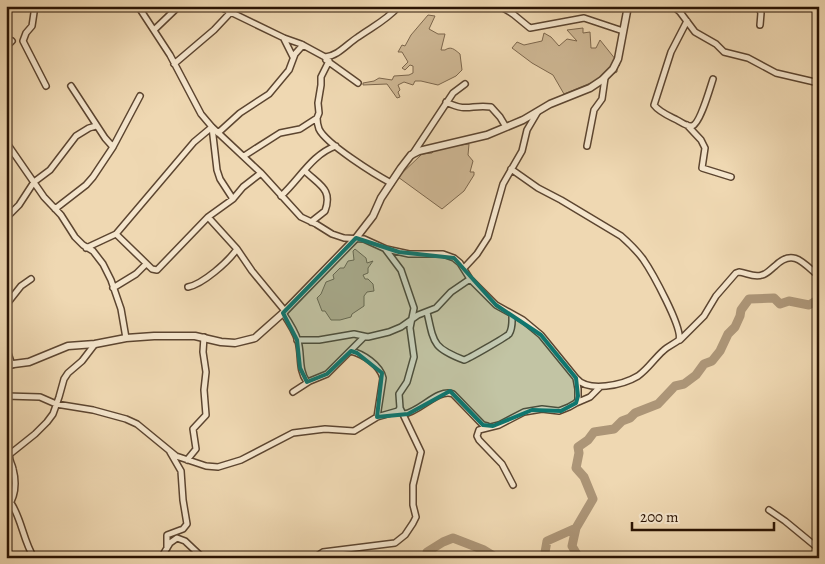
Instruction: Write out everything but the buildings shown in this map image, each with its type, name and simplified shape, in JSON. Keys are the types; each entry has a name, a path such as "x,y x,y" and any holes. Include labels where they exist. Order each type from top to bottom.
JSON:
{"street":[{"path":"35,6 32,26 26,33 24,41 46,86"},
{"path":"138,6 174,64 201,114 218,133 261,173 300,217 332,234 364,239 386,249 409,254 443,254 454,258 464,268 470,279 496,305 523,320 542,335 576,378 584,385 600,386 637,376 666,348 679,340 704,316 716,296 736,273 762,276 787,257 793,257 814,272"},
{"path":"154,30 180,6"},
{"path":"218,6 284,38 303,45 329,61 358,83"},
{"path":"322,57 335,55 356,38 379,24 398,6"},
{"path":"500,6 530,28 584,18 623,32"},
{"path":"411,156 419,151 487,135 562,99 590,88 605,78 613,69 618,59 628,6"},
{"path":"673,6 696,32 716,44 724,52 748,58 776,73 819,83"},
{"path":"758,6 761,13 760,25"},
{"path":"174,64 214,30 230,13"},
{"path":"686,21 671,52 654,102 658,109 686,125 701,140 706,148 702,168 731,177"},
{"path":"284,38 294,57"},
{"path":"6,47 12,42"},
{"path":"218,133 240,113 269,94 289,70 294,57 303,45"},
{"path":"329,61 321,77 322,85 317,118 318,128 336,146 391,183"},
{"path":"587,146 594,110 602,99 605,78"},
{"path":"686,125 693,126 698,121 713,79"},
{"path":"6,348 9,365 29,362 68,346 95,344 126,338 154,336 204,337 228,343 248,341 261,334 356,238 373,216 381,198 453,92 465,84"},
{"path":"71,86 96,126 113,147"},
{"path":"55,209 86,185 113,147 140,96"},
{"path":"446,102 464,109 491,107 500,116 506,127"},
{"path":"464,268 477,254 488,237 503,184 522,151 527,130 538,111"},
{"path":"244,156 280,133 300,129 317,118"},
{"path":"6,218 19,205 34,182 50,170 76,136 96,126"},
{"path":"212,127 217,170 220,180 233,199"},
{"path":"86,248 116,234 194,142 212,127"},
{"path":"6,142 75,238 96,254 103,264 123,316 126,338"},
{"path":"281,196 313,160 336,146"},
{"path":"511,169 538,188 622,236 627,241 643,260 661,291 680,332 679,340"},
{"path":"305,171 326,191 328,196 325,211 311,222"},
{"path":"116,234 146,264 154,270 159,269 208,217 233,199 243,187 261,173"},
{"path":"208,217 237,250 284,312 297,340 301,355 302,374 307,382"},
{"path":"314,558 322,552 396,543 401,540 416,516 413,505 413,485 421,452 400,408 399,394 407,382 414,357 410,328 414,308 401,270 386,249"},
{"path":"188,287 201,282 237,250"},
{"path":"113,288 136,274 146,264"},
{"path":"6,305 21,286 31,279"},
{"path":"297,340 319,340 354,334 364,337 389,332 418,315 436,308 450,292 470,279"},
{"path":"427,312 432,337 438,347 464,360 472,358 487,346 508,334 512,325 512,314"},
{"path":"186,460 196,449 193,429 206,415 204,337"},
{"path":"293,392 307,382 327,374 364,337"},
{"path":"6,510 11,503 14,493 15,478 12,466 7,459 15,448 42,428 53,414 60,397 64,379 82,361 95,344"},
{"path":"351,351 374,364 382,373 383,378 377,417"},
{"path":"576,378 578,389 576,403"},
{"path":"513,485 502,464 482,444 478,436 480,430 499,424 524,412 542,409 562,411 590,397 600,386"},
{"path":"404,414 441,394 449,392 483,425 488,427"},
{"path":"6,396 40,397 56,404 93,410 126,419 137,424 169,452 206,466 222,466 241,460 294,433 312,430 354,431 377,417 395,413 400,408"},
{"path":"167,548 167,535 184,529 187,524 181,471 169,452"},
{"path":"11,503 16,511 27,546 34,558"},
{"path":"769,510 785,520 819,549"},
{"path":"161,558 173,539 181,539 203,558"}],"highlighted area":[{"path":"356,238 399,252 454,258 496,305 541,335 576,378 578,396 576,403 561,411 532,410 493,426 483,425 450,391 408,414 377,417 382,373 357,353 351,351 327,374 307,382 300,368 297,340 283,313"}],"shaded area":[{"path":"428,15 435,16 429,29 438,34 445,34 441,50 451,48 460,54 462,70 456,76 438,85 421,81 415,81 413,85 404,82 398,85 400,97 397,98 387,84 363,85 363,83 379,78 392,80 394,76 413,73 413,66 410,65 405,70 402,68 408,62 402,52 398,52 402,45 405,46 411,35"},
{"path":"583,28 583,33 590,32 591,48 596,48 600,40 620,65 617,68 617,72 564,94 553,75 532,63 512,48 517,42 524,45 542,41 544,33 551,37 559,46 567,39 577,41 567,30"},
{"path":"469,144 468,155 473,161 470,172 474,172 474,175 464,191 442,209 398,177 422,154 432,153 436,148"},
{"path":"355,249 366,258 367,263 373,261 368,268 368,273 363,275 365,279 368,279 373,284 374,291 367,292 364,296 364,306 352,314 351,317 331,320 325,311 322,311 317,298 321,294 326,282 334,279 333,275 340,268 344,268 348,261 354,260 353,251"}],"waterway":[{"path":"813,6 819,10"},
{"path":"544,558 547,541 576,528 593,499 584,477 576,468 579,453 578,447 588,440 594,432 614,429 622,421 630,418 635,413 658,404 675,386 684,384 696,375 704,364 712,361 720,351 728,334 735,327 741,310 749,299 774,298 780,304 789,301 809,305 819,299"},
{"path":"576,528 572,546 579,558"},
{"path":"427,558 427,552 453,538 484,550 497,558"}]}
